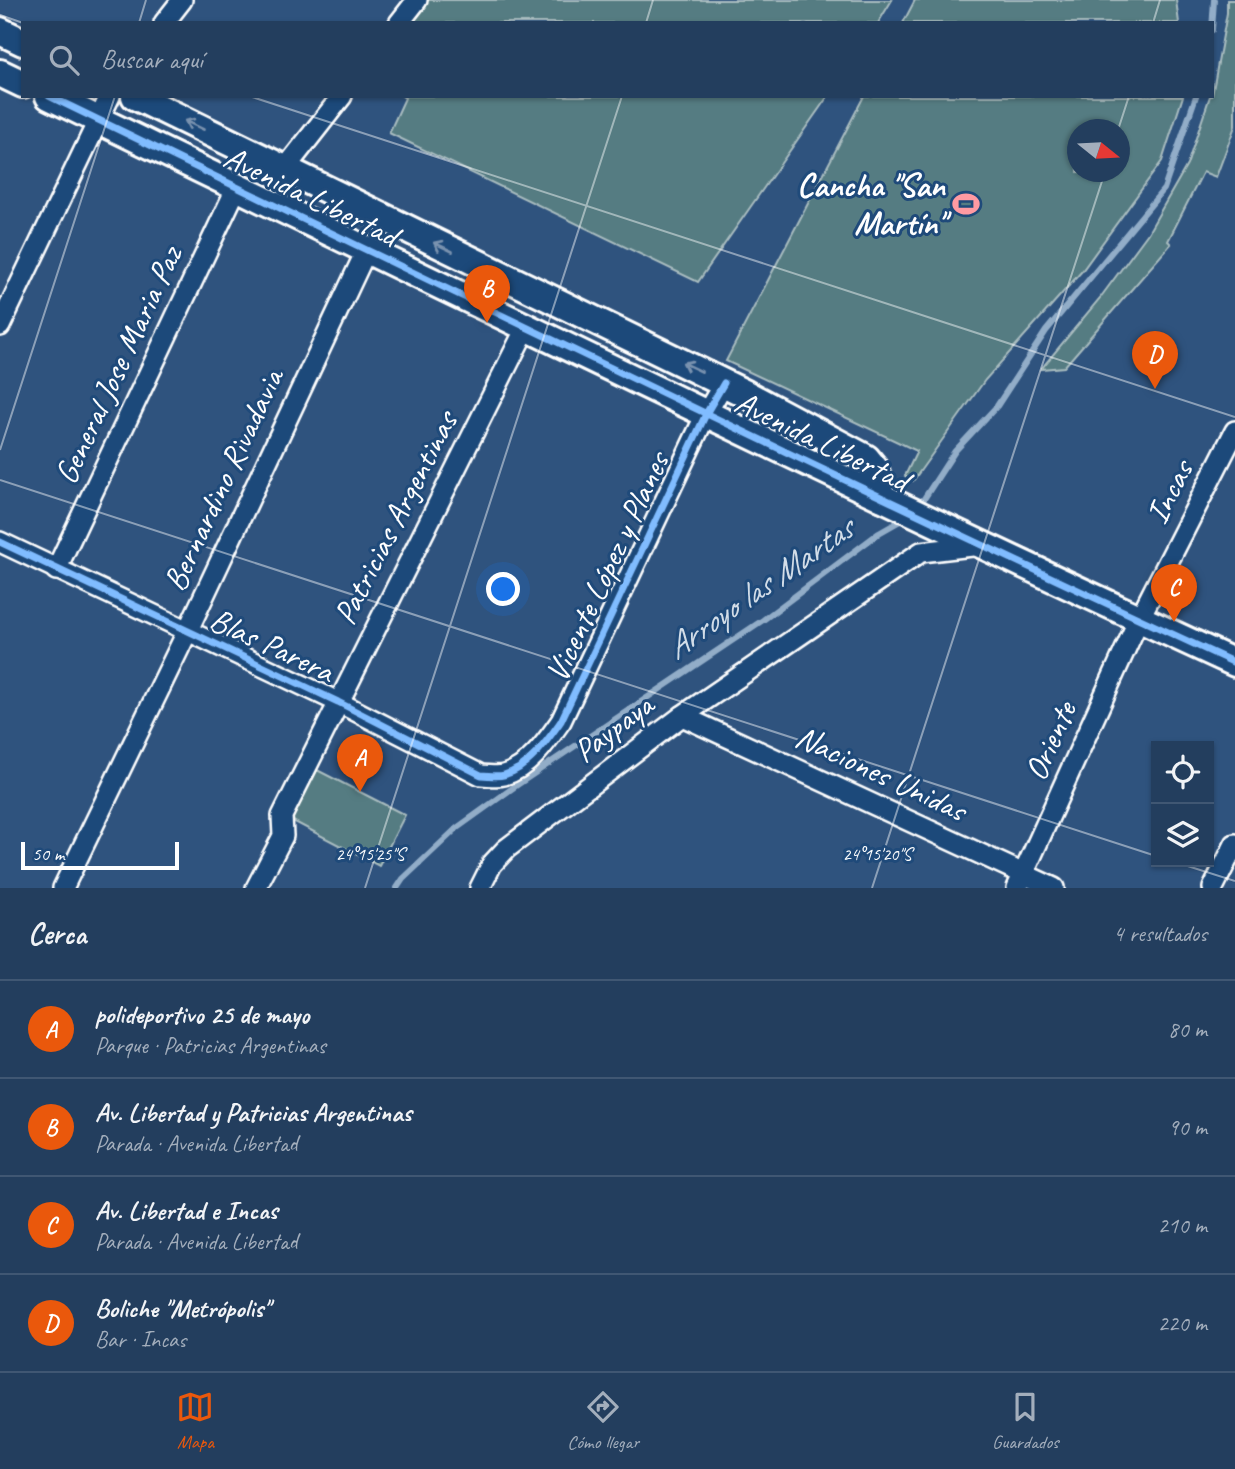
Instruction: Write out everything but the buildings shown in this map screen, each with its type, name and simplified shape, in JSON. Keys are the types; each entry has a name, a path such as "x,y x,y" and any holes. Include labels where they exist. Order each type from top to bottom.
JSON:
{"street":[{"path":"166,21 182,0"},
{"path":"401,21 417,0"},
{"path":"0,30 21,40"},
{"path":"0,73 21,83"},
{"name":"Avenida Libertad","path":"53,98 526,328 1235,663"},
{"path":"0,326 109,98"},
{"name":"Avenida Libertad","path":"139,98 724,383 866,458 875,469 888,500"},
{"path":"284,170 340,98"},
{"name":"General Jose Maria Paz","path":"57,570 237,187"},
{"name":"Bernardino Rivadavia","path":"63,888 367,249"},
{"name":"Patricias Argentinas","path":"256,888 283,836 282,817 526,328"},
{"name":"Vicente López y Planes","path":"524,764 546,742 561,721 707,412 724,383"},
{"name":"Incas","path":"1139,619 1235,431"},
{"name":"Paypaya","path":"480,888 492,864 506,849 682,716 921,552 975,541"},
{"name":"Blas Parera","path":"0,542 338,702 481,775 503,775 524,764"},
{"name":"Oriente","path":"1021,881 1139,619"},
{"name":"Naciones Unidas","path":"682,716 1021,881 1054,888"},
{"path":"1213,888 1235,844"}],"green space":[{"path":"428,0 892,0 879,21 412,21"},
{"path":"915,0 1176,0 1179,21 904,21"},
{"path":"1227,0 1235,0 1235,126 1216,177 1203,172 1168,241 1171,244 1064,367 1041,369 1100,298 1148,233 1187,165 1209,98 1214,98"},
{"path":"405,98 827,98 698,282 389,133"},
{"path":"863,98 1182,98 1162,161 1082,271 985,380 913,481 905,476 917,451 726,361"},
{"path":"317,770 405,815 379,866 291,820"}],"waterway":[{"name":"Arroyo las Martas","path":"1213,21 1214,0"},
{"name":"Arroyo las Martas","path":"918,508 955,451 997,406 1046,331 1164,189 1195,98"},
{"name":"Arroyo las Martas","path":"397,888 403,879 457,828 763,620 879,533 907,517"}],"cycle path":[{"path":"53,98 789,453 1235,663"},
{"path":"0,542 338,702 481,775 504,775 529,760 561,721 707,412 724,383"}],"place":[{"name":"Cancha \"San Martín\"","path":"966,204"},
{"name":"Av. Libertad y Patricias Argentinas","path":"487,323"},
{"name":"Boliche \"Metrópolis\"","path":"1155,389"},
{"name":"Av. Libertad e Incas","path":"1174,622"},
{"name":"polideportivo 25 de mayo","path":"360,792"}]}
